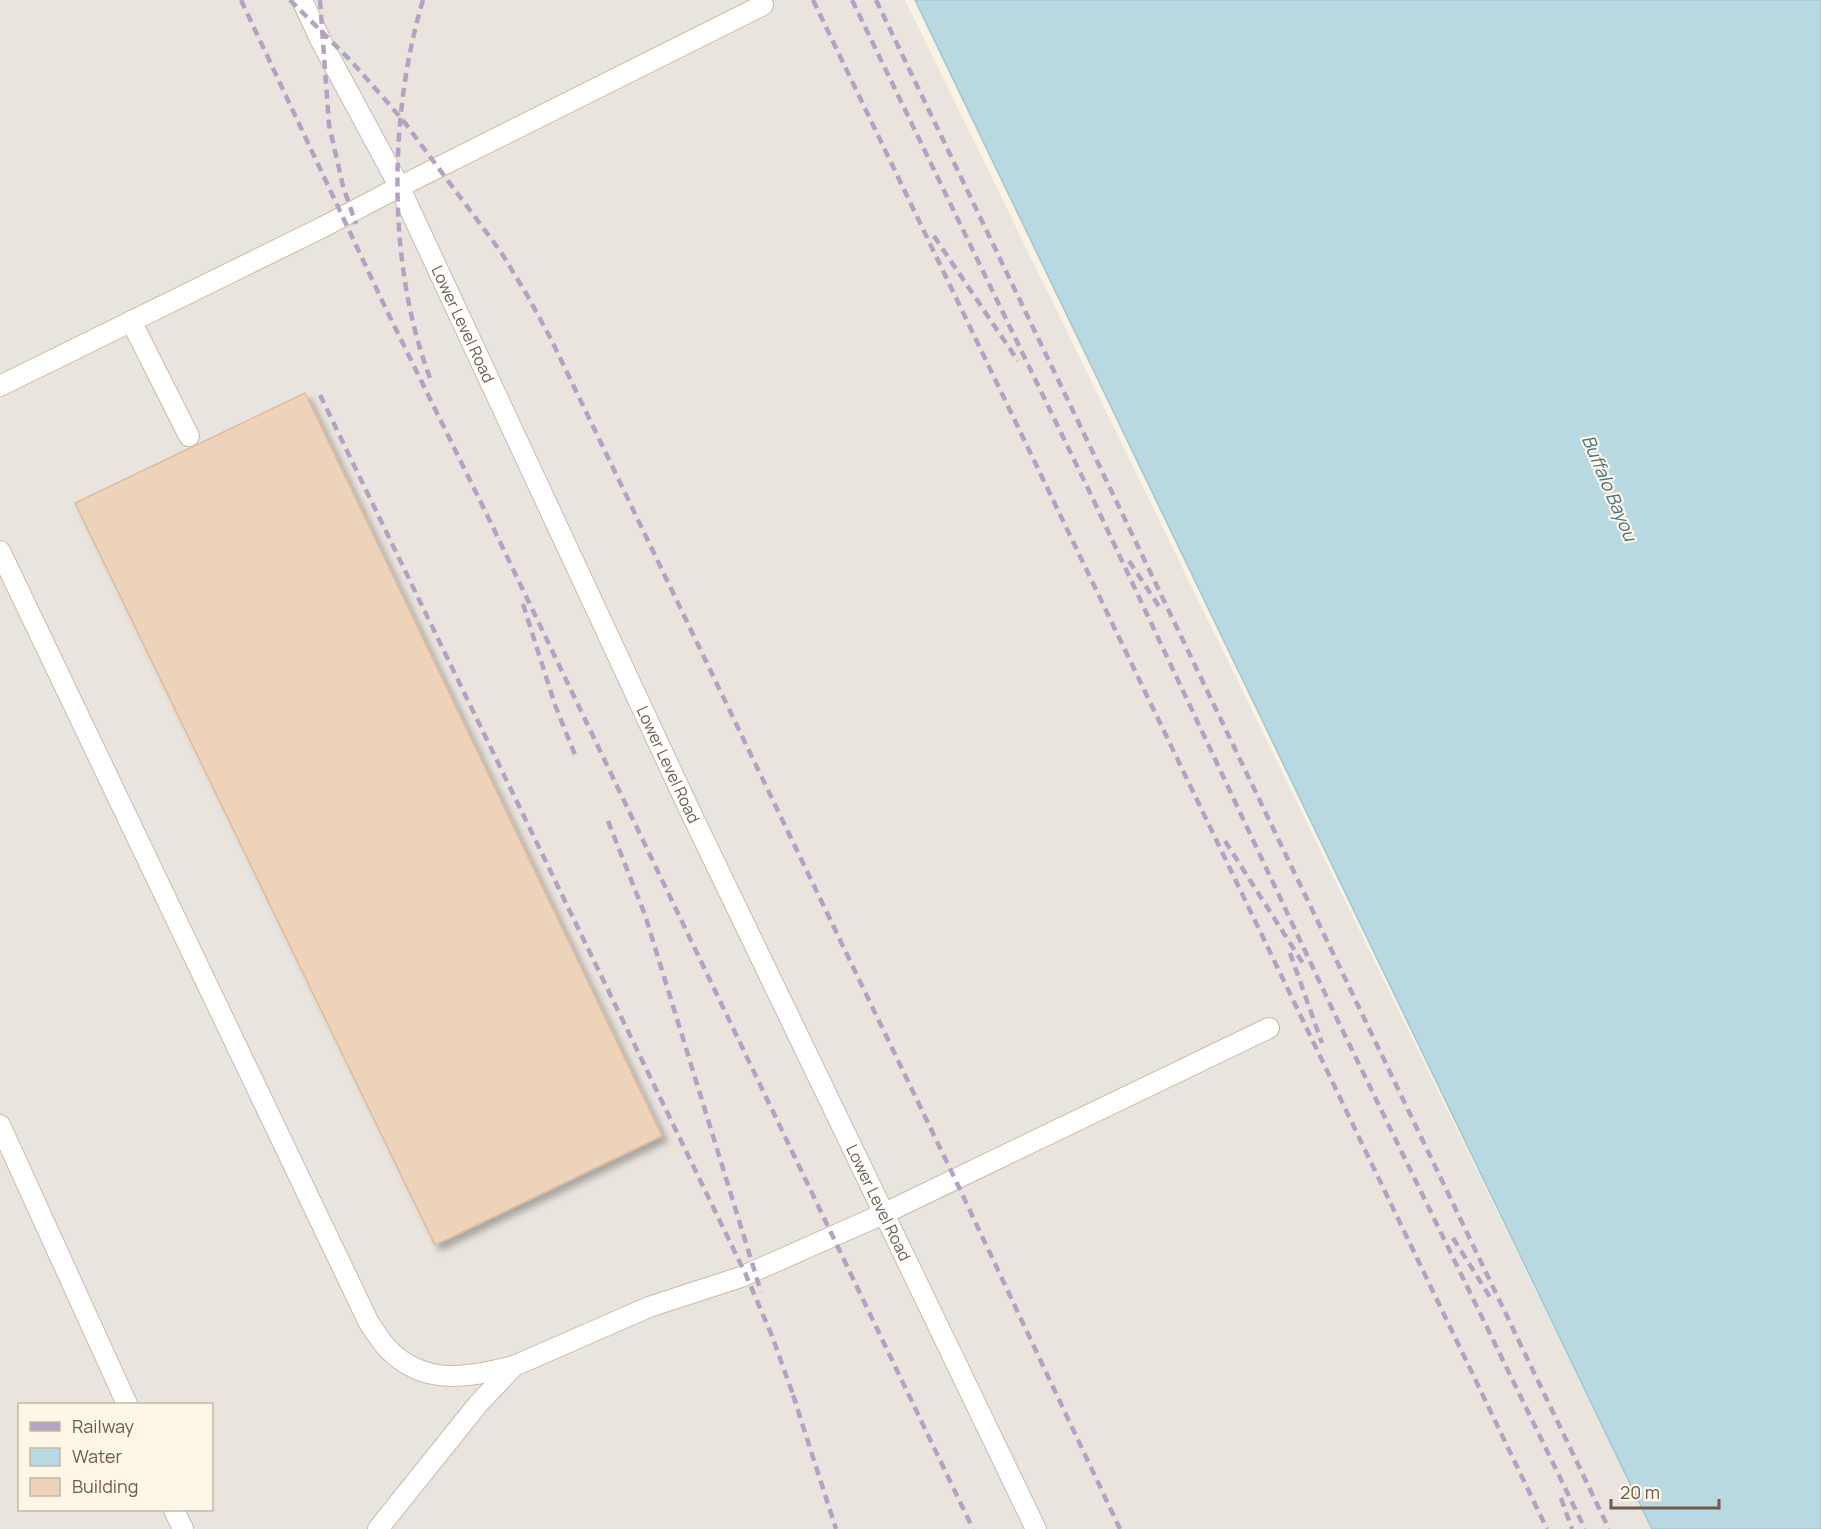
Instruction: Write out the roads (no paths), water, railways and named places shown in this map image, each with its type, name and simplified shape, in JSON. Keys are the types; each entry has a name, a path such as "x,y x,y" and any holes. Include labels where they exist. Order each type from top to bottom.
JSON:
{"lane":[{"name":"Lower Level Road","path":"302,0 321,41 399,187 690,811 1036,1529"},
{"path":"0,386 324,227 762,5"},
{"path":"131,321 189,436"},
{"path":"0,551 369,1323 388,1349 415,1370 438,1375 470,1376 514,1365 649,1307 741,1277 883,1214 1269,1028"},
{"path":"0,1125 127,1403"},
{"path":"378,1529 479,1403 514,1365"},
{"path":"175,1511 183,1529"}],"water":[{"name":"Buffalo Bayou","path":"915,0 1821,0 1821,1529 1652,1529"}],"railway":[{"path":"241,0 385,307 973,1529"},
{"path":"290,0 351,61 402,119 501,252 551,339 955,1179 1120,1529"},
{"path":"320,0 329,125 343,186 356,224"},
{"path":"423,0 411,45 403,93 398,193 400,243 407,292 417,339 432,383"},
{"path":"813,0 1547,1529"},
{"path":"852,0 1092,497 1337,1019 1585,1529"},
{"path":"876,0 1609,1529"},
{"path":"934,236 1018,361"},
{"path":"320,395 746,1275 772,1336 796,1403"},
{"path":"1129,561 1162,611"},
{"path":"523,604 555,705 575,755"},
{"path":"608,821 645,915 761,1292"},
{"path":"1225,841 1304,965"},
{"path":"1290,953 1322,1043"},
{"path":"1453,1238 1490,1297"},
{"path":"793,1395 836,1529"},
{"path":"1561,1498 1572,1529"}]}
